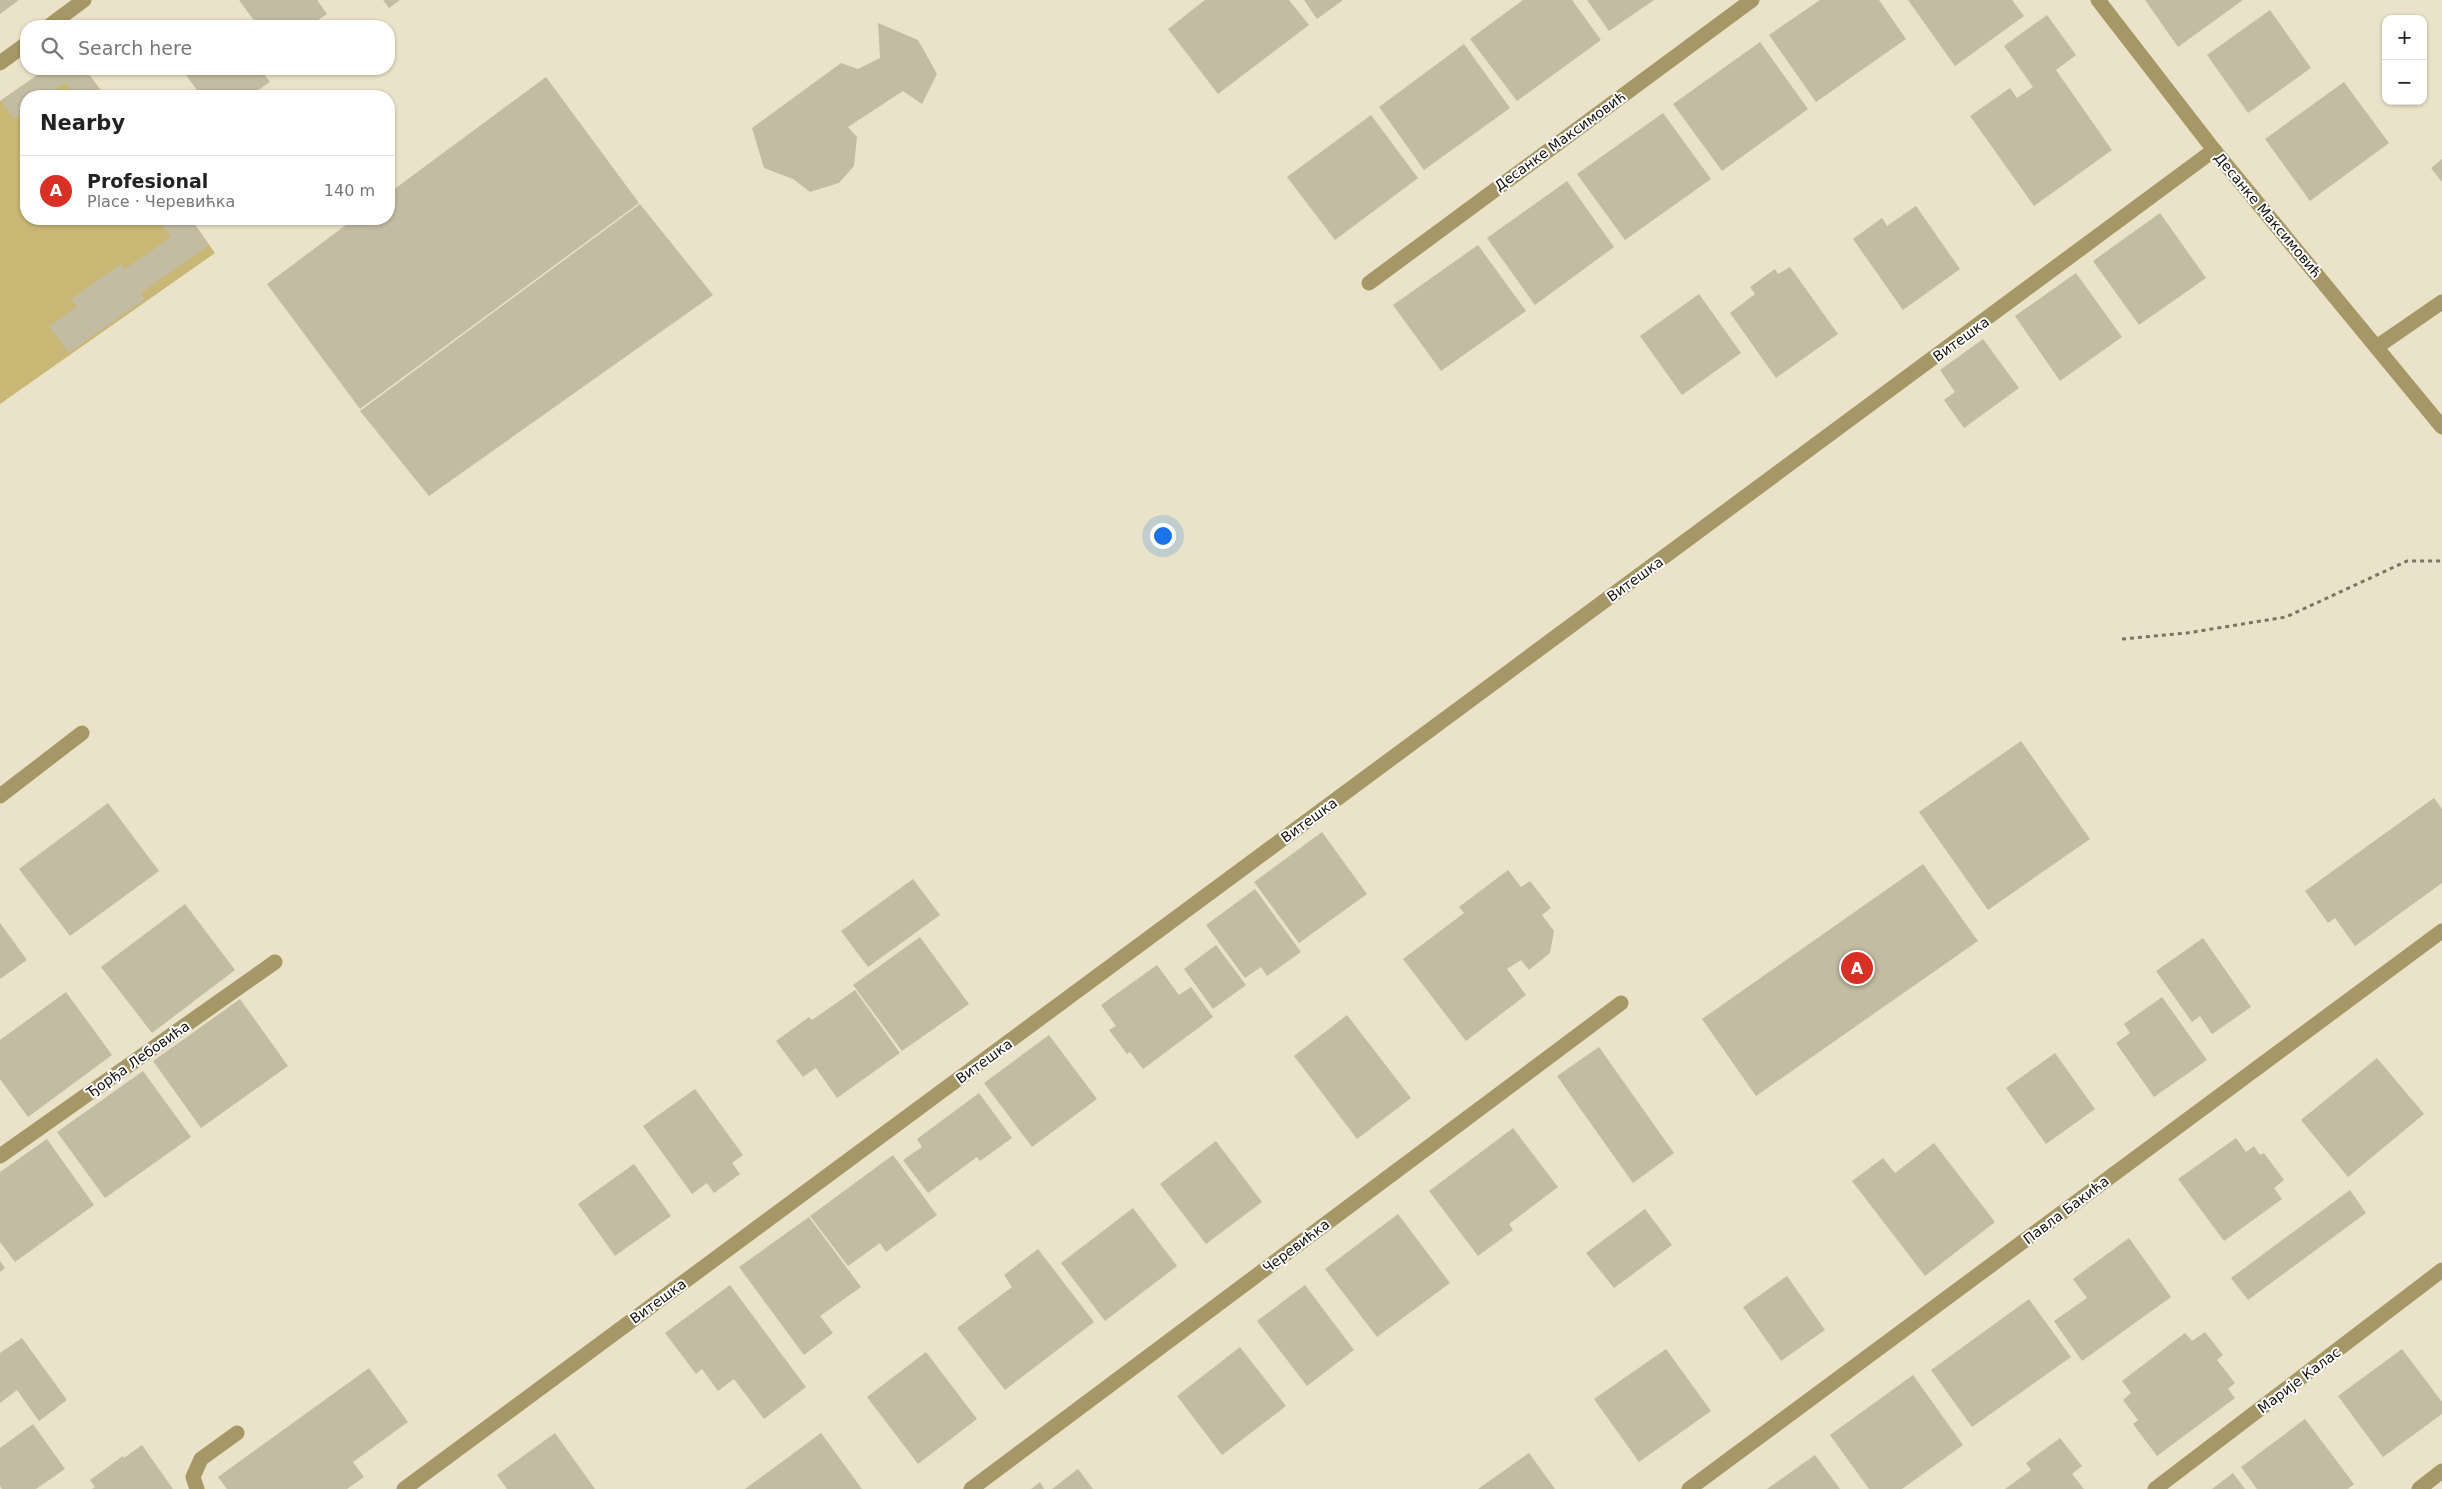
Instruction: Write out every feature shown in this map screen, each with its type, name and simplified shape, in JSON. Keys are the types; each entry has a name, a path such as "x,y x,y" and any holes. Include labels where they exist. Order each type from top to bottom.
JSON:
{"street":[{"path":"57,20 84,0"},
{"name":"Десанке Максимовић","path":"1369,282 1752,0"},
{"name":"Десанке Максимовић","path":"2098,0 2214,150 2378,346 2442,427"},
{"path":"0,64 20,49"},
{"name":"Витешка","path":"404,1489 2214,150"},
{"path":"2378,346 2442,302"},
{"path":"0,796 82,733"},
{"name":"Павла Бакића","path":"1689,1489 2442,931"},
{"name":"Ђорђа Лебовића","path":"0,1156 275,962"},
{"name":"Черевићка","path":"971,1489 1621,1003"},
{"name":"Марије Калас","path":"2155,1489 2442,1270"},
{"path":"197,1489 193,1477 201,1459 236,1434"},
{"path":"2418,1489 2442,1471"}],"path":[{"path":"2122,639 2188,633 2286,617 2407,561 2442,561"}],"shaded area":[{"path":"37,75 89,75 101,90 20,90 20,225 195,225 215,253 0,404 0,101"}],"building":[{"path":"0,0 19,0 0,14"},
{"path":"239,0 317,0 327,14 318,20 254,20"},
{"path":"383,0 400,0 389,8"},
{"path":"1205,0 1289,0 1309,25 1218,94 1168,29"},
{"path":"1304,0 1343,0 1317,19"},
{"path":"1523,0 1572,0 1601,40 1517,101 1470,39"},
{"path":"1587,0 1654,0 1609,31"},
{"path":"1820,0 1879,0 1906,39 1816,102 1769,35"},
{"path":"1908,0 2012,0 2024,16 1955,66"},
{"path":"2145,0 2243,0 2178,47"},
{"path":"2270,10 2311,68 2248,113 2207,55"},
{"path":"2047,15 2076,55 2056,70 2112,150 2034,206 1970,116 2010,88 2017,98 2033,87 2004,46"},
{"path":"878,23 918,40 937,74 922,104 903,91 848,127 857,137 854,166 839,183 810,192 793,179 764,168 752,128 841,63 858,69 880,58"},
{"path":"1760,42 1808,109 1722,171 1673,104"},
{"path":"1464,44 1510,108 1424,170 1379,107"},
{"path":"38,75 89,75 100,90 70,90 65,83 55,90 20,90 20,114 14,119 1,101"},
{"path":"186,75 265,75 270,82 258,90 197,90"},
{"path":"546,77 639,203 360,409 267,284 346,225 395,225 395,189"},
{"path":"2344,82 2389,143 2310,201 2265,139"},
{"path":"1663,113 1711,179 1625,240 1577,174"},
{"path":"1371,115 1418,178 1335,240 1287,177"},
{"path":"2442,159 2442,182 2431,168"},
{"path":"1567,181 1614,247 1535,305 1487,238"},
{"path":"640,204 713,295 429,496 360,411"},
{"path":"1916,206 1960,269 1903,310 1853,239 1882,218 1887,226"},
{"path":"2160,213 2206,278 2139,325 2093,261"},
{"path":"162,225 195,225 209,245 141,293 145,299 69,353 49,326 77,307 71,299 121,264 125,269 171,237"},
{"path":"1478,245 1526,311 1441,371 1393,305"},
{"path":"1790,267 1838,334 1776,378 1730,313 1755,294 1750,287 1775,269 1778,274"},
{"path":"2076,273 2122,337 2060,381 2015,316"},
{"path":"1699,294 1741,353 1682,395 1640,336"},
{"path":"1983,339 2019,388 1964,428 1944,400 1955,392 1940,370"},
{"path":"2021,741 2090,839 1988,910 1919,812"},
{"path":"2434,798 2442,809 2442,883 2355,946 2335,918 2328,923 2305,891"},
{"path":"108,803 159,871 70,936 19,869"},
{"path":"1322,832 1367,894 1299,943 1254,882"},
{"path":"1923,864 1978,941 1756,1096 1702,1019"},
{"path":"1508,870 1521,887 1530,881 1551,908 1542,915 1554,931 1550,953 1529,970 1521,960 1507,969 1526,995 1466,1041 1403,959 1464,913 1459,907"},
{"path":"913,879 940,915 868,967 841,931"},
{"path":"1255,889 1301,952 1267,976 1261,967 1245,978 1206,925"},
{"path":"185,904 235,970 152,1033 101,967"},
{"path":"0,923 27,960 0,979"},
{"path":"920,937 969,1004 902,1051 853,985"},
{"path":"2203,938 2251,1007 2212,1034 2200,1016 2192,1022 2156,971"},
{"path":"1216,945 1246,985 1213,1009 1184,969"},
{"path":"1157,965 1179,995 1191,987 1213,1017 1143,1069 1130,1052 1127,1054 1109,1030 1116,1026 1101,1005"},
{"path":"855,990 900,1053 837,1098 816,1068 803,1077 776,1041 809,1017 812,1020"},
{"path":"66,992 112,1055 28,1117 0,1079 0,1040"},
{"path":"2162,997 2207,1060 2154,1097 2116,1043 2130,1033 2124,1024"},
{"path":"240,999 288,1066 201,1128 153,1061"},
{"path":"1347,1015 1411,1098 1357,1139 1294,1056"},
{"path":"1049,1035 1097,1099 1032,1147 984,1083"},
{"path":"1599,1047 1674,1153 1633,1183 1557,1076"},
{"path":"2055,1053 2095,1109 2046,1144 2006,1088"},
{"path":"2377,1058 2424,1114 2348,1177 2301,1120"},
{"path":"143,1071 191,1137 105,1198 57,1132"},
{"path":"695,1089 743,1155 732,1163 740,1174 714,1193 707,1183 692,1194 643,1126"},
{"path":"979,1093 1012,1138 980,1161 977,1157 928,1193 903,1160 922,1147 917,1139"},
{"path":"1513,1128 1558,1187 1509,1224 1513,1230 1478,1256 1429,1191"},
{"path":"2236,1138 2246,1152 2254,1146 2260,1155 2264,1153 2284,1180 2274,1188 2282,1199 2224,1241 2178,1179"},
{"path":"47,1139 94,1205 15,1262 0,1242 0,1172"},
{"path":"1216,1141 1262,1202 1206,1244 1160,1184"},
{"path":"1934,1143 1995,1222 1925,1276 1852,1181 1883,1158 1895,1173"},
{"path":"893,1155 937,1215 886,1252 880,1243 848,1266 810,1216"},
{"path":"634,1164 671,1216 615,1256 578,1204"},
{"path":"2350,1190 2366,1213 2248,1300 2231,1278"},
{"path":"1133,1208 1177,1266 1105,1321 1061,1263"},
{"path":"1645,1209 1672,1245 1614,1288 1586,1253"},
{"path":"1398,1214 1450,1283 1377,1337 1325,1269"},
{"path":"809,1217 861,1287 820,1316 833,1333 804,1355 739,1267"},
{"path":"2129,1238 2171,1297 2082,1361 2054,1321 2087,1298 2073,1279"},
{"path":"1038,1249 1094,1322 1005,1390 957,1328 1012,1287 1004,1275"},
{"path":"0,1261 5,1268 0,1272"},
{"path":"1787,1276 1825,1330 1781,1361 1743,1307"},
{"path":"730,1285 806,1387 764,1419 734,1379 718,1391 702,1369 696,1374 665,1333"},
{"path":"1305,1285 1354,1350 1307,1386 1257,1321"},
{"path":"2029,1299 2071,1357 1972,1427 1931,1370"},
{"path":"2205,1332 2223,1355 2217,1360 2235,1383 2228,1389 2235,1398 2157,1456 2133,1424 2138,1420 2123,1400 2131,1393 2122,1381 2185,1333 2192,1341"},
{"path":"22,1338 67,1400 39,1421 17,1390 0,1403 0,1353"},
{"path":"1240,1347 1286,1406 1222,1455 1177,1396"},
{"path":"1666,1349 1711,1411 1639,1462 1594,1399"},
{"path":"2402,1349 2442,1402 2442,1414 2383,1457 2338,1396"},
{"path":"926,1352 977,1419 918,1464 867,1397"},
{"path":"369,1368 408,1422 353,1462 364,1477 347,1489 227,1489 218,1477"},
{"path":"1913,1375 1963,1445 1902,1489 1869,1489 1830,1435"},
{"path":"2305,1419 2354,1484 2348,1489 2257,1489 2241,1467"},
{"path":"33,1424 65,1469 36,1489 2,1489 0,1486 0,1448"},
{"path":"555,1433 595,1489 507,1489 497,1475"},
{"path":"821,1433 862,1489 745,1489"},
{"path":"2060,1438 2082,1466 2072,1474 2084,1489 2005,1489 2031,1470 2026,1463"},
{"path":"142,1445 173,1489 92,1489 95,1487 90,1480"},
{"path":"1529,1453 1555,1489 1478,1489"},
{"path":"1815,1455 1840,1489 1767,1489"},
{"path":"1078,1469 1093,1489 1052,1489"},
{"path":"2233,1473 2245,1489 2212,1489"},
{"path":"1040,1482 1044,1489 1031,1489"}],"place":[{"name":"Profesional","path":"1857,968"}]}
